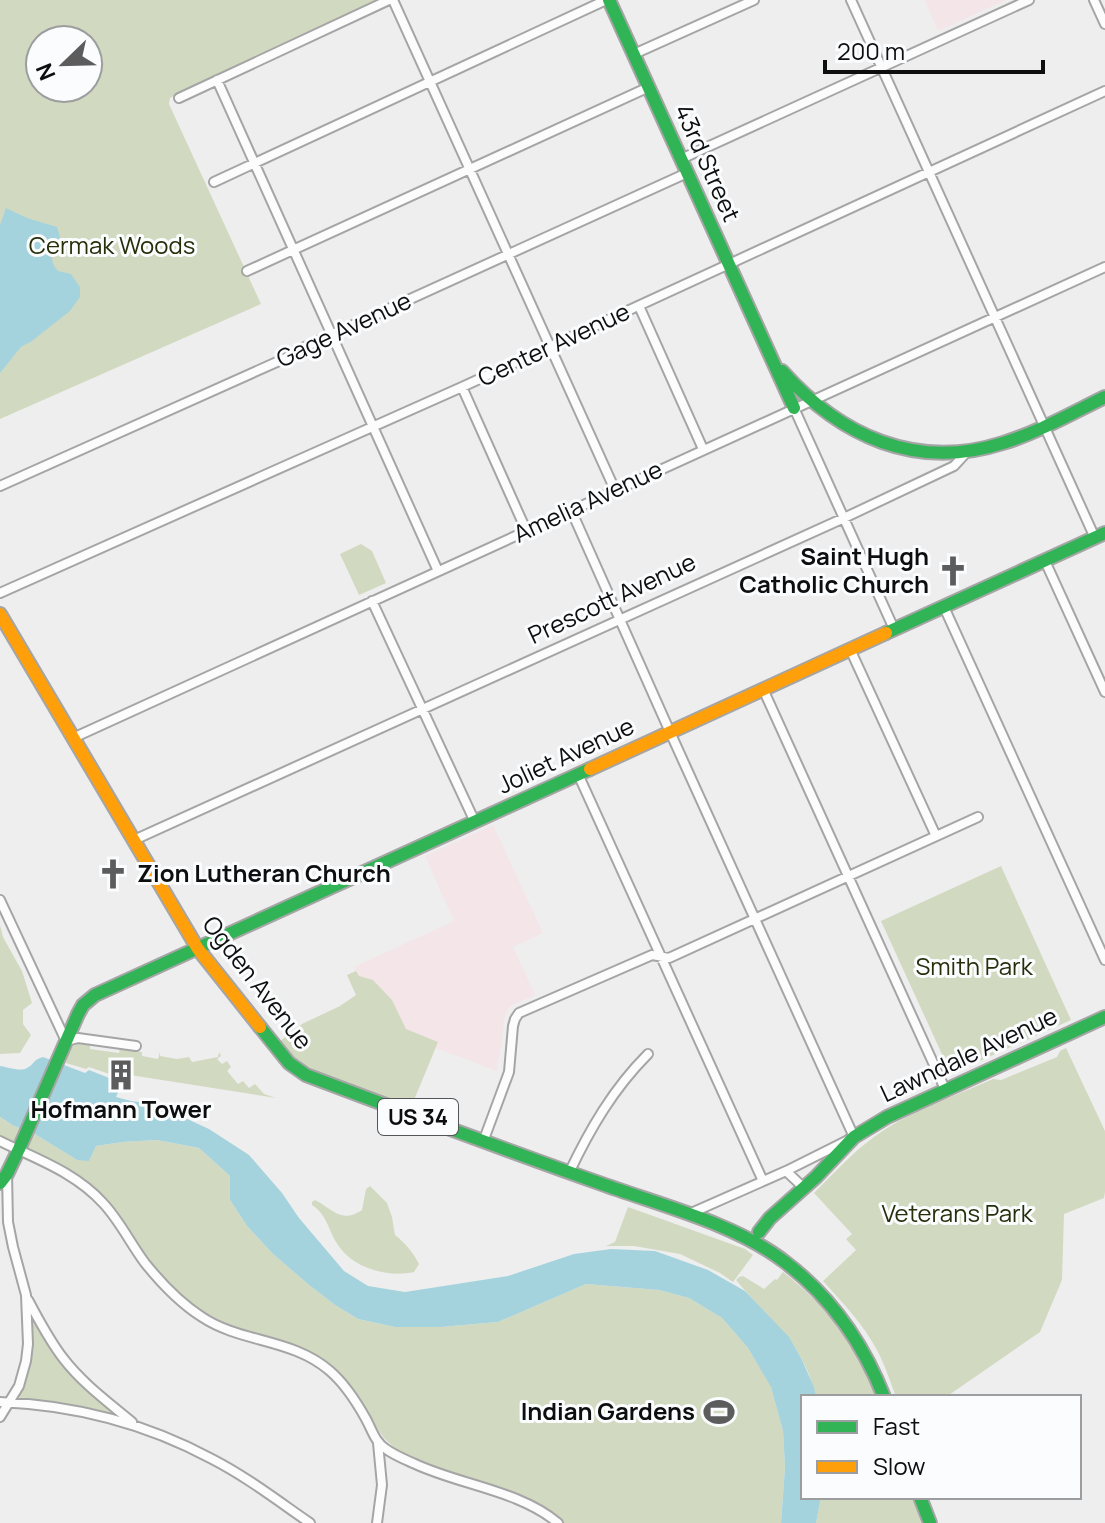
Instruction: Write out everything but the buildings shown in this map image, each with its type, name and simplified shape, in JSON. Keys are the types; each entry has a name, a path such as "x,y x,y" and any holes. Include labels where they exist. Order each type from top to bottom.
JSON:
{"main road":[{"name":"43rd Street","path":"607,0 765,343"},
{"path":"765,343 784,373 809,401 856,432 921,451 968,451"},
{"path":"765,343 794,408"},
{"name":"Prescott Avenue","path":"968,451 1002,444 1105,397"},
{"name":"Joliet Avenue","path":"3,1178 21,1145 83,1005 93,996 1100,536"},
{"name":"Ogden Avenue","path":"0,614 198,949 289,1063 297,1070 483,1142 756,1237 837,1312 867,1357 883,1395"},
{"name":"Lawndale Avenue","path":"756,1237 770,1218 854,1137 945,1089 1105,1017"},
{"path":"921,1499 930,1523"}],"street":[{"path":"179,98 391,0 615,490"},
{"path":"214,182 607,0"},
{"path":"634,54 754,0"},
{"path":"851,0 1045,425 1100,536"},
{"path":"681,159 1029,0"},
{"path":"1094,0 1105,24"},
{"path":"217,80 438,571"},
{"path":"247,271 649,87"},
{"name":"Center Avenue","path":"0,593 462,387 1105,91"},
{"name":"Gage Avenue","path":"0,486 687,173"},
{"name":"Amelia Avenue","path":"72,738 1105,267"},
{"path":"639,306 703,449"},
{"path":"462,387 526,530"},
{"path":"794,408 894,629"},
{"name":"Prescott Avenue","path":"134,840 844,518 954,466 968,451"},
{"path":"571,510 854,1137"},
{"path":"1045,561 1105,692"},
{"path":"372,601 475,822"},
{"path":"944,607 1105,960"},
{"path":"850,649 936,836"},
{"path":"763,689 945,1089"},
{"path":"578,774 763,1181"},
{"path":"483,1142 509,1072 513,1026 519,1013 652,955 669,958 978,817"},
{"path":"0,900 64,1047 78,1038 136,1046"},
{"path":"569,1173 589,1131 610,1098 629,1072 648,1054"},
{"name":"Lawndale Avenue","path":"687,1215 854,1137"},
{"path":"0,1141 21,1145 92,1191 113,1215 145,1263 176,1297 202,1318 218,1326 295,1349 330,1371 354,1399 378,1442 393,1454 525,1503 545,1512 558,1523"},
{"path":"786,1171 804,1188"},
{"path":"3,1178 8,1222 26,1295 45,1331 64,1360 135,1425"},
{"path":"0,1417 5,1402 19,1386 26,1361 26,1295"},
{"path":"5,1402 53,1407 135,1425 212,1458 310,1523"},
{"path":"378,1442 382,1485 379,1521"}],"shaded area":[{"path":"925,0 1006,0 938,31"},
{"path":"493,825 543,933 513,947 535,995 510,1006 505,1015 497,1071 436,1048 409,1112 302,1024 356,995 347,975 356,971 354,967 454,921 425,856"}],"green space":[{"name":"Cermak Woods","path":"0,0 382,0 170,98 169,104 261,304 0,419"},
{"path":"361,544 372,551 386,583 359,595 340,554"},
{"name":"Smith Park","path":"1001,866 1071,1020 951,1074 881,921"},
{"path":"0,925 3,937 22,971 32,1003 23,1010 23,1024 31,1035 20,1053 0,1054"},
{"path":"356,971 359,976 373,980 392,1000 406,1029 438,1042 409,1112 305,1073 276,1044 302,1024 356,995 347,975"},
{"path":"79,1042 90,1043 90,1049 142,1052 142,1056 158,1059 160,1052 160,1056 177,1059 189,1057 192,1062 218,1057 219,1052 221,1056 217,1059 222,1064 227,1061 231,1067 227,1071 238,1084 243,1081 249,1088 255,1084 264,1094 276,1098 128,1075 129,1071 117,1066 115,1076 66,1063 71,1048"},
{"name":"Veterans Park","path":"1066,1048 1105,1131 1105,1192 1104,1198 1064,1214 1062,1280 1040,1332 949,1395 895,1395 871,1340 823,1281 856,1250 846,1239 852,1234 814,1193 866,1143 888,1128 993,1079 1001,1080 1057,1057"},
{"path":"0,1117 77,1160 89,1160 96,1146 123,1142 157,1140 199,1148 230,1176 230,1200 247,1226 272,1253 335,1305 358,1319 395,1327 498,1322 586,1284 659,1290 689,1298 722,1318 748,1348 771,1386 783,1431 785,1467 781,1523 562,1523 397,1450 307,1352 292,1344 218,1321 198,1310 155,1269 96,1190 77,1174 0,1137"},
{"path":"370,1186 387,1203 395,1235 409,1248 419,1264 414,1272 393,1274 360,1264 343,1251 321,1213 312,1205 315,1200 337,1214 355,1214 362,1210 366,1189"},
{"path":"628,1207 745,1249 753,1255 733,1282 680,1254 634,1246 606,1246 615,1242"},
{"path":"783,1272 826,1313 850,1344 875,1395 815,1395 794,1347 736,1280 743,1276 764,1289"},
{"path":"32,1316 67,1370 115,1415 20,1398 30,1359"},
{"path":"821,1499 913,1499 921,1523 816,1523"}],"water":[{"path":"6,208 57,227 60,237 53,250 53,262 58,271 71,274 80,287 80,297 70,311 21,347 0,373 0,225"},
{"path":"43,1057 122,1083 116,1097 155,1104 209,1129 249,1155 344,1271 368,1286 405,1292 508,1276 574,1254 611,1249 655,1251 708,1270 745,1291 789,1337 814,1387 816,1395 801,1395 801,1499 821,1499 816,1523 781,1523 785,1467 783,1431 771,1387 748,1348 722,1318 689,1298 659,1290 586,1284 498,1322 395,1327 358,1319 335,1305 272,1253 247,1226 230,1200 230,1176 199,1148 157,1140 123,1142 96,1146 89,1161 77,1160 0,1117 0,1066 24,1069"}],"traffic: fast":[{"path":"609,0 794,408"},
{"path":"782,371 829,414 854,430 910,450 940,453 971,451 1016,439 1105,397"},
{"path":"886,633 1105,533"},
{"path":"0,1183 19,1149 78,1014 95,995 590,769"},
{"path":"759,1232 854,1137 887,1117 1105,1017"},
{"path":"260,1027 289,1063 306,1075 721,1226 765,1249 802,1276 844,1322 883,1395"},
{"path":"921,1499 930,1523"}],"traffic: slow":[{"path":"0,614 198,949 260,1027"},
{"path":"590,769 886,633"}],"place":[{"name":"Saint Hugh Catholic Church","path":"953,571"},
{"name":"Zion Lutheran Church","path":"113,874"},
{"name":"Hofmann Tower","path":"121,1075"},
{"name":"Indian Gardens","path":"719,1412"}]}
